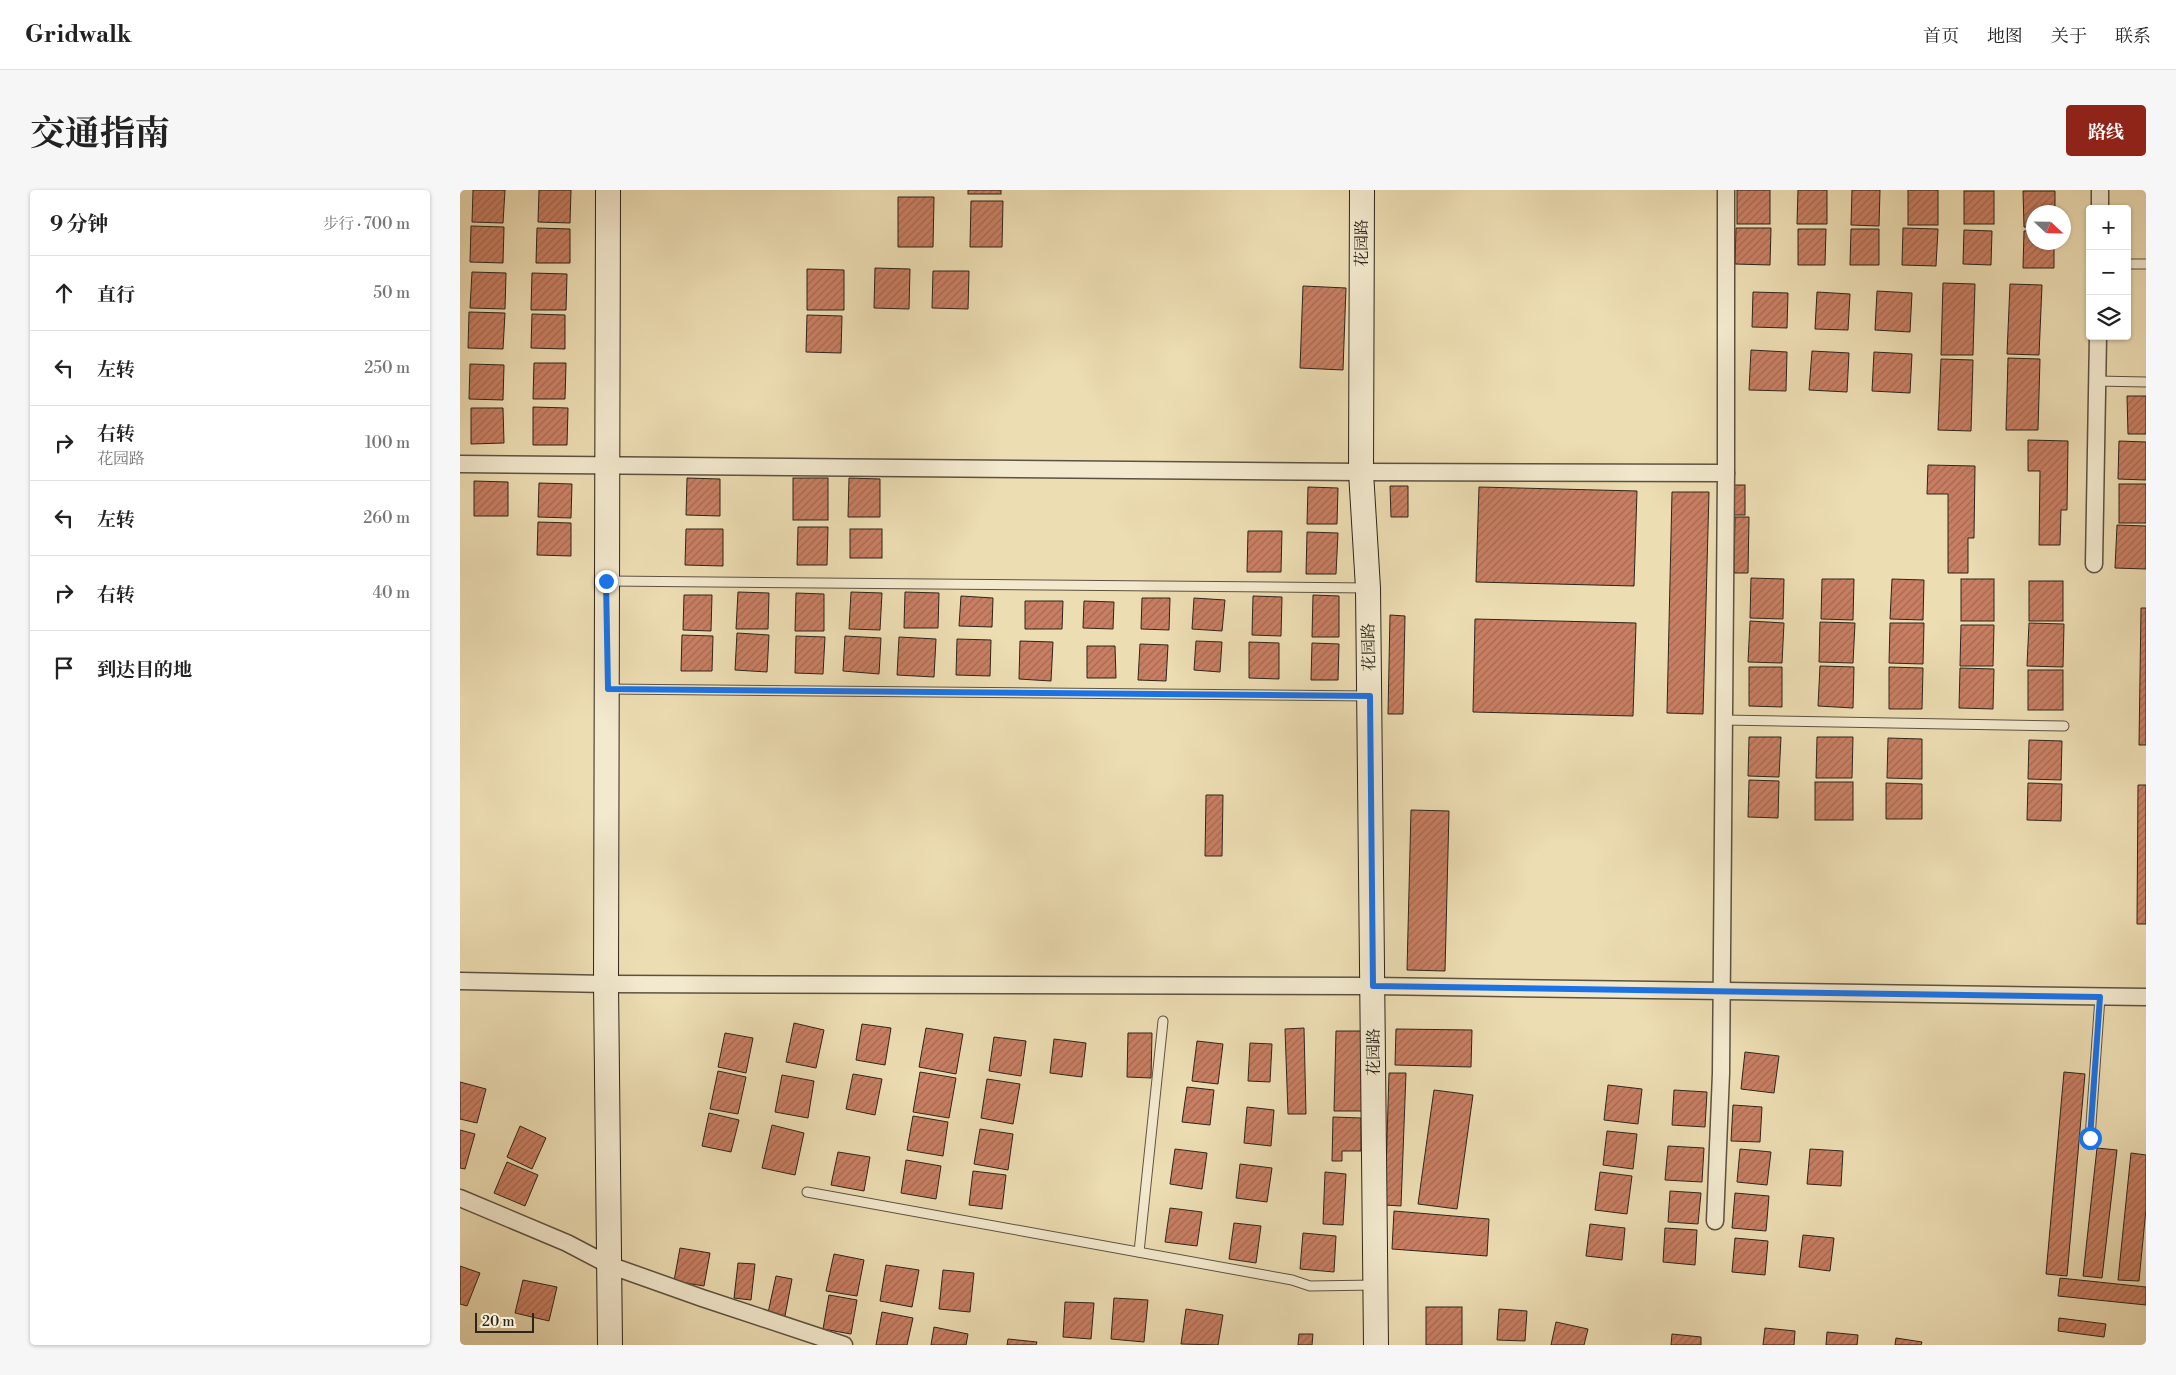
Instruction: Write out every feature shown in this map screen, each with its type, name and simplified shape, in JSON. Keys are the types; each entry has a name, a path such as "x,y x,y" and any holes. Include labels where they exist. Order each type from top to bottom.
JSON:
{"street":[{"path":"608,190 606,984 610,1345"},
{"name":"花园路","path":"1362,190 1361,472 1368,588 1370,696 1376,1345"},
{"path":"1715,1221 1722,991 1726,190"},
{"path":"2100,190 2100,205"},
{"path":"2094,564 2098,340"},
{"path":"460,464 1361,472 1726,473"},
{"path":"460,981 606,984 1373,986 2146,997"},
{"path":"460,1198 567,1243 608,1265 844,1345"}],"lane":[{"path":"2131,264 2146,264"},
{"path":"2097,381 2146,382"},
{"path":"606,581 1368,588"},
{"path":"608,689 1370,696"},
{"path":"1724,720 2064,726"},
{"path":"2090,1138 2100,997"},
{"path":"1139,1252 1163,1021"},
{"path":"807,1192 1292,1280 1310,1286 1375,1285"}],"building":[{"path":"473,190 505,190 503,223 472,222"},
{"path":"539,190 571,190 570,223 538,222"},
{"path":"968,190 1001,190 1001,194 968,194"},
{"path":"1737,190 1770,190 1770,224 1737,224"},
{"path":"1798,190 1827,190 1827,224 1797,224"},
{"path":"1852,190 1880,190 1879,226 1851,225"},
{"path":"1908,190 1938,190 1938,225 1908,225"},
{"path":"1964,191 1994,191 1994,224 1964,224"},
{"path":"2023,191 2055,191 2055,205 2026,205 2026,227 2024,227"},
{"path":"898,197 934,197 933,247 898,247"},
{"path":"971,201 1003,201 1002,247 970,247"},
{"path":"471,226 504,227 503,263 470,262"},
{"path":"537,228 570,229 570,263 536,263"},
{"path":"1736,228 1771,228 1770,265 1735,264"},
{"path":"1903,228 1938,229 1936,266 1902,265"},
{"path":"1798,229 1826,229 1825,265 1798,265"},
{"path":"1851,229 1879,229 1879,265 1850,265"},
{"path":"1964,230 1992,231 1991,265 1963,264"},
{"path":"2024,231 2026,231 2026,250 2054,250 2054,268 2023,268"},
{"path":"875,268 910,269 909,309 874,308"},
{"path":"807,269 844,270 844,310 807,310"},
{"path":"933,271 969,271 968,309 932,308"},
{"path":"472,272 506,273 505,309 470,308"},
{"path":"532,273 567,274 566,310 531,310"},
{"path":"1943,283 1975,284 1973,355 1941,355"},
{"path":"2010,284 2042,285 2039,355 2007,354"},
{"path":"1303,286 1346,288 1343,370 1300,368"},
{"path":"1877,291 1912,293 1910,332 1875,330"},
{"path":"1753,292 1788,293 1787,328 1752,327"},
{"path":"1817,292 1850,294 1848,330 1815,329"},
{"path":"469,312 505,313 503,349 468,348"},
{"path":"532,314 565,315 565,349 531,348"},
{"path":"807,315 842,316 841,353 806,352"},
{"path":"1751,350 1787,352 1786,391 1749,390"},
{"path":"1812,351 1849,353 1847,392 1809,390"},
{"path":"1874,352 1912,354 1910,393 1872,391"},
{"path":"2008,358 2040,359 2038,430 2006,430"},
{"path":"1941,359 1973,360 1971,431 1938,430"},
{"path":"534,363 566,363 565,399 533,399"},
{"path":"470,364 504,365 503,400 469,399"},
{"path":"2127,396 2146,396 2146,434 2128,434"},
{"path":"533,407 568,408 567,445 533,445"},
{"path":"471,408 503,408 504,443 471,444"},
{"path":"2028,440 2068,441 2067,510 2061,510 2060,545 2039,545 2040,471 2028,471"},
{"path":"2119,441 2146,442 2146,480 2118,479"},
{"path":"1928,465 1975,466 1974,538 1968,538 1968,573 1948,573 1948,494 1927,494"},
{"path":"687,478 720,479 720,516 686,515"},
{"path":"793,478 828,478 828,520 793,520"},
{"path":"849,478 880,479 880,517 848,517"},
{"path":"474,481 508,482 508,516 474,516"},
{"path":"539,483 572,484 571,518 538,517"},
{"path":"2119,484 2146,484 2146,523 2119,523"},
{"path":"1734,485 1745,485 1745,515 1734,515"},
{"path":"1390,486 1408,486 1408,517 1391,517"},
{"path":"1308,487 1338,488 1337,524 1307,524"},
{"path":"1479,487 1637,491 1634,586 1476,582"},
{"path":"1672,492 1709,492 1703,714 1667,713"},
{"path":"1735,517 1749,517 1748,573 1734,573"},
{"path":"538,522 571,523 571,556 537,555"},
{"path":"2117,525 2146,526 2146,569 2115,568"},
{"path":"798,527 828,527 827,565 797,565"},
{"path":"686,529 723,529 723,566 685,565"},
{"path":"850,529 882,529 882,558 850,558"},
{"path":"1248,531 1282,531 1281,572 1247,572"},
{"path":"1307,532 1338,533 1336,574 1306,574"},
{"path":"1751,578 1784,579 1783,619 1750,618"},
{"path":"1822,579 1854,579 1853,620 1821,619"},
{"path":"1892,579 1924,580 1923,620 1890,619"},
{"path":"1961,579 1994,579 1994,621 1961,621"},
{"path":"2029,581 2063,581 2063,621 2029,621"},
{"path":"738,592 769,593 768,629 736,629"},
{"path":"851,592 882,593 880,630 849,629"},
{"path":"905,592 939,593 938,628 904,628"},
{"path":"796,593 824,594 824,631 795,631"},
{"path":"684,595 712,595 711,631 683,630"},
{"path":"1313,595 1339,596 1339,637 1312,637"},
{"path":"961,596 993,598 992,627 959,626"},
{"path":"1253,596 1282,597 1281,636 1252,635"},
{"path":"1142,598 1170,598 1169,630 1141,629"},
{"path":"1194,598 1225,600 1222,631 1192,629"},
{"path":"1025,601 1063,601 1062,629 1025,629"},
{"path":"1084,601 1114,602 1113,629 1083,628"},
{"path":"2141,608 2146,608 2146,745 2139,745"},
{"path":"1390,615 1405,616 1403,714 1388,714"},
{"path":"1475,619 1636,623 1633,716 1473,712"},
{"path":"1750,621 1784,623 1782,663 1748,662"},
{"path":"1820,622 1855,623 1853,663 1819,662"},
{"path":"1890,623 1924,623 1923,664 1889,663"},
{"path":"2029,623 2064,624 2063,667 2027,666"},
{"path":"1961,625 1994,625 1993,666 1960,666"},
{"path":"737,633 769,635 767,672 735,670"},
{"path":"682,635 713,636 712,671 681,671"},
{"path":"796,636 825,637 823,674 795,673"},
{"path":"845,636 881,638 879,674 843,671"},
{"path":"899,637 936,639 934,677 897,675"},
{"path":"957,639 991,640 990,676 956,675"},
{"path":"1020,641 1053,642 1051,681 1019,679"},
{"path":"1196,641 1222,642 1220,672 1194,670"},
{"path":"1249,642 1279,643 1279,679 1249,678"},
{"path":"1312,643 1339,644 1338,680 1311,680"},
{"path":"1140,644 1168,645 1166,681 1138,680"},
{"path":"1087,646 1115,646 1116,678 1087,678"},
{"path":"1820,666 1854,667 1853,708 1818,706"},
{"path":"1749,667 1782,667 1782,707 1749,706"},
{"path":"1889,667 1923,668 1922,709 1889,709"},
{"path":"1960,668 1994,669 1993,709 1959,708"},
{"path":"2028,670 2063,670 2063,710 2028,710"},
{"path":"1749,737 1781,737 1779,777 1748,776"},
{"path":"1817,737 1853,737 1852,778 1816,778"},
{"path":"1888,738 1922,739 1922,779 1887,778"},
{"path":"2029,740 2062,741 2061,780 2028,779"},
{"path":"1749,780 1779,781 1778,818 1748,817"},
{"path":"1815,782 1853,782 1853,820 1815,820"},
{"path":"1886,783 1922,784 1922,819 1886,819"},
{"path":"2028,783 2062,784 2061,821 2027,820"},
{"path":"2138,785 2146,785 2146,924 2137,924"},
{"path":"1206,795 1223,795 1222,856 1205,856"},
{"path":"1411,810 1449,811 1445,971 1407,970"},
{"path":"794,1023 824,1030 816,1068 786,1062"},
{"path":"862,1024 891,1028 885,1065 856,1060"},
{"path":"926,1028 963,1034 956,1074 919,1067"},
{"path":"1304,1028 1306,1114 1288,1114 1285,1029"},
{"path":"1396,1029 1472,1030 1471,1067 1395,1065"},
{"path":"1336,1031 1365,1031 1363,1111 1334,1111"},
{"path":"725,1033 753,1038 746,1073 718,1067"},
{"path":"1128,1033 1152,1033 1151,1078 1127,1077"},
{"path":"994,1037 1026,1041 1021,1076 989,1071"},
{"path":"1054,1039 1086,1043 1082,1077 1050,1073"},
{"path":"1197,1041 1223,1044 1218,1084 1192,1081"},
{"path":"1250,1043 1272,1044 1270,1082 1248,1081"},
{"path":"1745,1052 1779,1056 1774,1093 1741,1089"},
{"path":"718,1071 746,1077 738,1114 710,1109"},
{"path":"920,1072 956,1078 949,1118 913,1112"},
{"path":"2064,1072 2085,1074 2067,1276 2046,1274"},
{"path":"1389,1073 1406,1073 1401,1206 1385,1205"},
{"path":"853,1074 882,1079 875,1115 846,1109"},
{"path":"782,1075 814,1081 808,1118 775,1112"},
{"path":"987,1079 1020,1084 1013,1124 981,1118"},
{"path":"460,1082 486,1089 477,1123 460,1119"},
{"path":"1608,1085 1642,1089 1638,1124 1604,1120"},
{"path":"1187,1087 1214,1090 1210,1125 1182,1122"},
{"path":"1434,1090 1473,1095 1457,1209 1418,1204"},
{"path":"1674,1090 1707,1092 1705,1127 1672,1125"},
{"path":"1733,1105 1762,1107 1760,1142 1731,1141"},
{"path":"1247,1107 1274,1110 1271,1146 1244,1143"},
{"path":"709,1113 739,1120 731,1152 702,1146"},
{"path":"913,1116 948,1122 943,1156 907,1150"},
{"path":"1333,1117 1361,1118 1361,1151 1342,1151 1342,1161 1332,1161"},
{"path":"772,1125 804,1133 795,1175 762,1168"},
{"path":"520,1126 546,1138 532,1169 507,1157"},
{"path":"980,1129 1013,1134 1008,1170 974,1164"},
{"path":"460,1130 475,1134 465,1169 460,1168"},
{"path":"1607,1131 1637,1134 1633,1169 1603,1165"},
{"path":"1668,1146 1704,1148 1702,1182 1665,1180"},
{"path":"2097,1148 2117,1150 2102,1278 2083,1276"},
{"path":"1175,1149 1207,1153 1202,1189 1170,1184"},
{"path":"1740,1149 1771,1152 1767,1185 1737,1182"},
{"path":"1810,1149 1843,1151 1841,1186 1807,1184"},
{"path":"838,1152 870,1157 864,1191 831,1185"},
{"path":"2131,1153 2146,1155 2146,1209 2139,1281 2118,1280"},
{"path":"906,1160 941,1166 936,1199 901,1193"},
{"path":"507,1162 538,1175 525,1206 494,1193"},
{"path":"1240,1164 1272,1168 1267,1202 1236,1198"},
{"path":"973,1171 1006,1175 1002,1209 969,1205"},
{"path":"1325,1172 1346,1174 1343,1225 1323,1224"},
{"path":"1600,1172 1632,1176 1627,1214 1595,1210"},
{"path":"1670,1191 1701,1193 1698,1224 1668,1222"},
{"path":"1735,1193 1769,1196 1766,1231 1732,1228"},
{"path":"1170,1208 1202,1212 1197,1246 1165,1242"},
{"path":"1394,1211 1489,1219 1487,1256 1392,1249"},
{"path":"1234,1223 1261,1226 1256,1263 1229,1259"},
{"path":"1590,1224 1625,1228 1622,1260 1586,1256"},
{"path":"1665,1228 1697,1230 1695,1265 1663,1262"},
{"path":"1303,1233 1336,1236 1334,1272 1300,1269"},
{"path":"1803,1235 1834,1238 1830,1271 1799,1267"},
{"path":"1735,1238 1768,1241 1765,1275 1732,1272"},
{"path":"680,1248 710,1253 704,1286 674,1281"},
{"path":"834,1254 864,1260 857,1296 826,1291"},
{"path":"738,1263 755,1264 751,1300 734,1298"},
{"path":"886,1265 919,1270 912,1307 880,1301"},
{"path":"460,1266 480,1273 467,1306 460,1304"},
{"path":"943,1270 974,1273 970,1312 939,1309"},
{"path":"776,1276 792,1279 785,1316 768,1313"},
{"path":"2060,1278 2146,1287 2146,1305 2058,1296"},
{"path":"523,1280 557,1287 549,1321 515,1313"},
{"path":"829,1295 857,1300 851,1334 823,1329"},
{"path":"1114,1298 1148,1300 1144,1342 1111,1339"},
{"path":"1065,1302 1094,1303 1091,1339 1063,1337"},
{"path":"1426,1307 1462,1307 1462,1345 1426,1345"},
{"path":"1186,1309 1223,1315 1218,1345 1181,1344"},
{"path":"1499,1309 1527,1311 1525,1341 1497,1340"},
{"path":"882,1312 913,1318 907,1345 876,1345"},
{"path":"2059,1318 2106,1324 2104,1337 2058,1331"},
{"path":"1556,1322 1588,1329 1584,1345 1551,1345"},
{"path":"934,1327 968,1334 966,1345 931,1345"},
{"path":"1765,1328 1795,1331 1794,1345 1763,1345"},
{"path":"1827,1332 1858,1335 1857,1345 1826,1345"},
{"path":"1299,1334 1313,1334 1312,1345 1298,1345"},
{"path":"1672,1334 1701,1337 1701,1345 1671,1345"},
{"path":"1896,1338 1922,1342 1921,1345 1895,1345"},
{"path":"1008,1339 1037,1342 1036,1345 1007,1345"}],"route":[{"path":"606,581 608,689 1370,696 1373,986 2100,997 2090,1138"}]}
